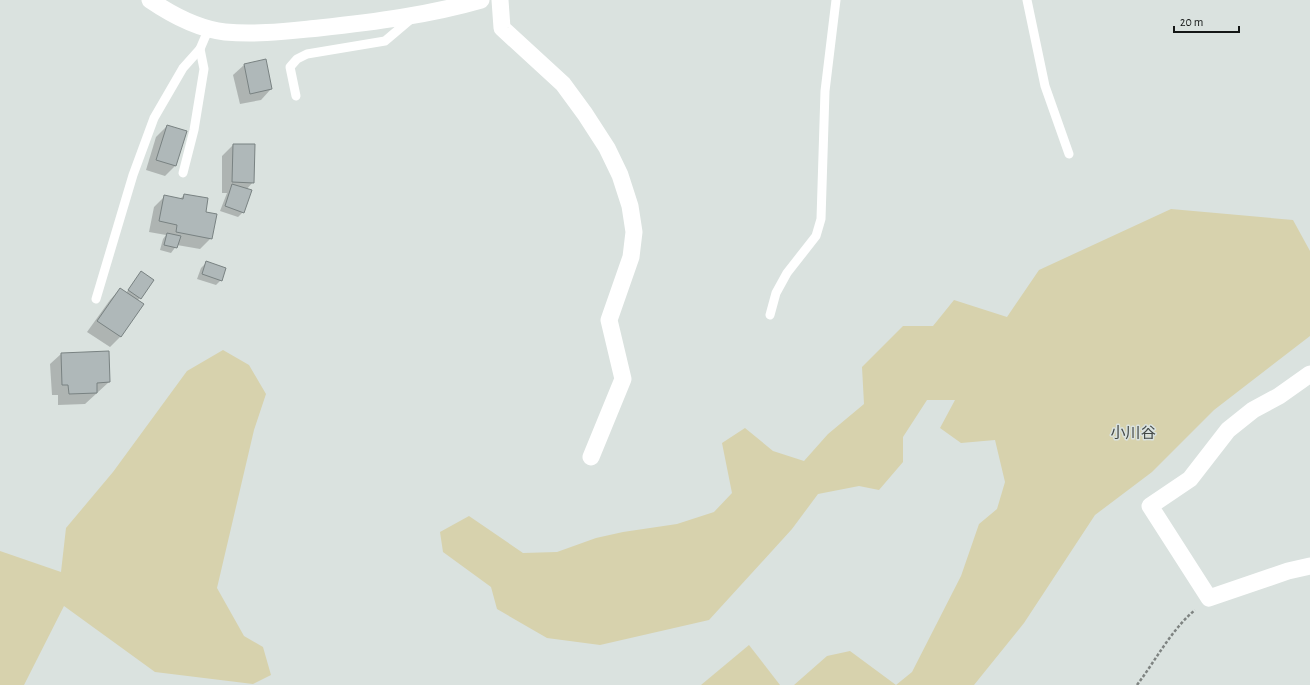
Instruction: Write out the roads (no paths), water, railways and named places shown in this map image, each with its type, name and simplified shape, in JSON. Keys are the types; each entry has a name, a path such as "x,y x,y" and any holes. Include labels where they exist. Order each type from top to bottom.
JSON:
{"street":[{"path":"150,0 168,12 192,23 209,28 224,32 264,33 351,24 451,8 481,0"},
{"path":"500,0 502,28 563,84 576,102 607,148 620,174 630,206 634,232 631,257 609,320 623,379 591,457"},
{"path":"1310,374 1279,396 1253,410 1228,430 1190,479 1150,506 1209,598 1288,571 1310,566"}],"lane":[{"path":"770,315 776,293 787,273 816,236 821,219 825,91 836,0"},
{"path":"1027,0 1045,86 1069,154"},
{"path":"296,96 290,67 297,59 307,54 385,41 416,14"},
{"path":"96,299 133,175 154,118 183,68 200,48 209,28"},
{"path":"183,173 194,130 204,69 200,48"}],"district":[{"name":"小川谷","path":"1133,433"}]}
